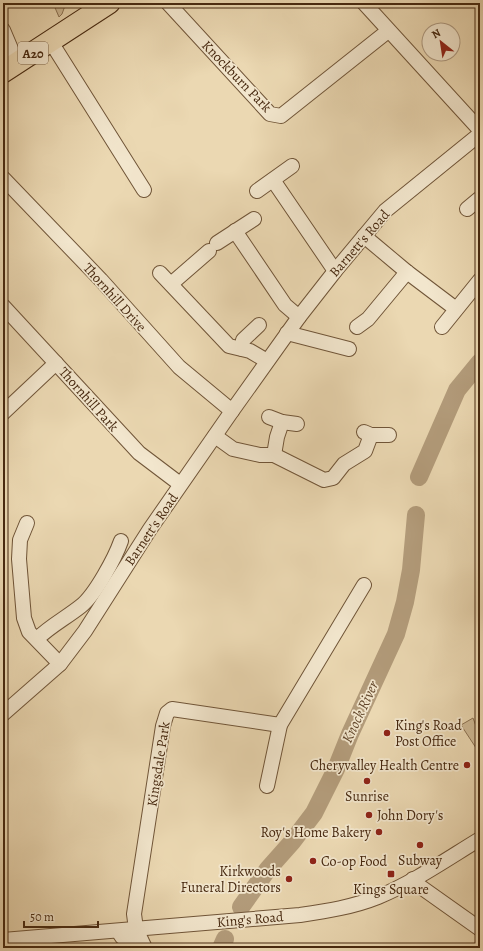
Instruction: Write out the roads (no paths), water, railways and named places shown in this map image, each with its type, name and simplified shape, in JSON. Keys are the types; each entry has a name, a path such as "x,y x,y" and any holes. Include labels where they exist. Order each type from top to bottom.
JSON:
{"highway":[{"name":"A20","path":"10,67 109,3"}],"street":[{"name":"Knockburn Park","path":"168,3 270,114 281,116 388,31"},
{"path":"364,3 480,130"},
{"path":"3,30 10,67"},
{"path":"50,42 144,190"},
{"name":"Barnett's Road","path":"3,714 60,664 85,631 180,484 287,333 335,271 384,212 480,134"},
{"path":"257,191 292,166"},
{"name":"Thornhill Drive","path":"3,178 101,280 178,367 232,411"},
{"path":"273,180 335,271"},
{"path":"467,209 476,196"},
{"path":"171,284 213,247 254,219"},
{"path":"235,231 285,305 299,317"},
{"path":"364,236 407,272 456,309"},
{"path":"367,324 407,272"},
{"path":"160,273 229,346 250,351 267,361"},
{"path":"442,327 480,280"},
{"name":"Thornhill Park","path":"3,306 139,453 180,484"},
{"path":"242,349 243,340 259,325"},
{"path":"287,333 349,349"},
{"path":"3,413 56,364"},
{"path":"274,455 276,419 297,424"},
{"path":"215,436 233,449 260,455 274,455 324,480 333,478 344,464 365,451 367,434 389,435"},
{"path":"27,523 20,540 19,559 24,618 29,632 60,664"},
{"path":"36,639 49,627 82,606 111,563 121,541"},
{"path":"267,786 280,725 364,585"},
{"name":"Kingsdale Park","path":"136,929 134,914 163,726 167,713 172,710 280,725"},
{"name":"King's Road","path":"3,940 48,942 118,931 300,915 339,909 378,897 413,879 480,839"},
{"path":"413,879 418,885 480,929"},
{"path":"136,929 145,948"},
{"path":"118,931 122,937 138,948"}],"waterway":[{"name":"Knock River","path":"419,477 457,390 480,362"},
{"name":"Knock River","path":"241,907 268,869 292,842 314,813 336,769 350,734 396,634 405,602 411,570 416,515"},
{"name":"Knock River","path":"221,948 225,939"}],"place":[{"name":"King's Road Post Office","path":"387,733"},
{"name":"Cheryvalley Health Centre","path":"467,765"},
{"name":"Sunrise","path":"367,781"},
{"name":"John Dory's","path":"369,815"},
{"name":"Roy's Home Bakery","path":"379,832"},
{"name":"Subway","path":"420,845"},
{"name":"Co-op Food","path":"313,861"},
{"name":"Kings Square","path":"391,874"},
{"name":"Kirkwoods Funeral Directors","path":"289,879"}]}
